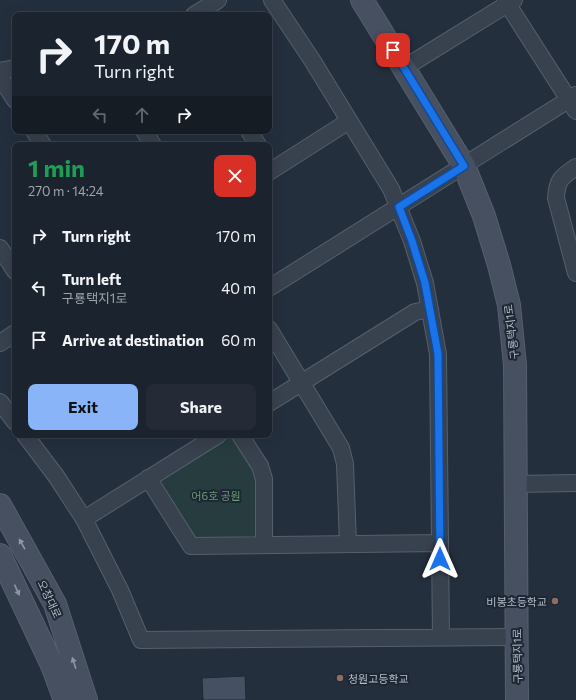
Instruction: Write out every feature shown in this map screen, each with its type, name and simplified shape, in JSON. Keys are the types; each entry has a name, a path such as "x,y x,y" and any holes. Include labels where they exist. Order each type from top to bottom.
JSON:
{"street":[{"path":"199,12 218,0"},
{"path":"272,0 391,189 414,248 425,283 438,354 441,638"},
{"name":"구룡택지1로","path":"362,0 464,166 486,223 509,305 515,365 517,700"},
{"path":"272,286 464,166 574,102 509,1 404,68"},
{"path":"0,71 12,69"},
{"path":"0,77 12,95"},
{"path":"272,167 349,121"},
{"path":"576,168 561,177 556,187 556,198 576,273"},
{"path":"0,248 12,266"},
{"path":"272,401 415,312 430,309"},
{"path":"272,334 341,448 345,464 348,544"},
{"path":"0,343 12,335"},
{"path":"0,402 12,418"},
{"path":"30,438 84,518 120,590 141,640 516,637"},
{"path":"84,518 213,438"},
{"path":"242,438 260,466 264,479 264,545"},
{"path":"148,478 191,546 440,543"},
{"path":"515,484 576,483"},
{"name":"오창대로","path":"0,505 54,604 86,700"},
{"path":"0,555 52,665 65,700"}],"green space":[{"name":"어6호 공원","path":"213,438 242,438 260,466 264,545 191,546 148,478"}],"building":[{"path":"245,676 246,700 203,700 202,678"}],"place":[{"name":"비봉초등학교","path":"555,601"},
{"name":"청원고등학교","path":"340,678"}],"route":[{"path":"393,50 464,166 399,207 412,241 425,283 438,354 440,559"}]}
